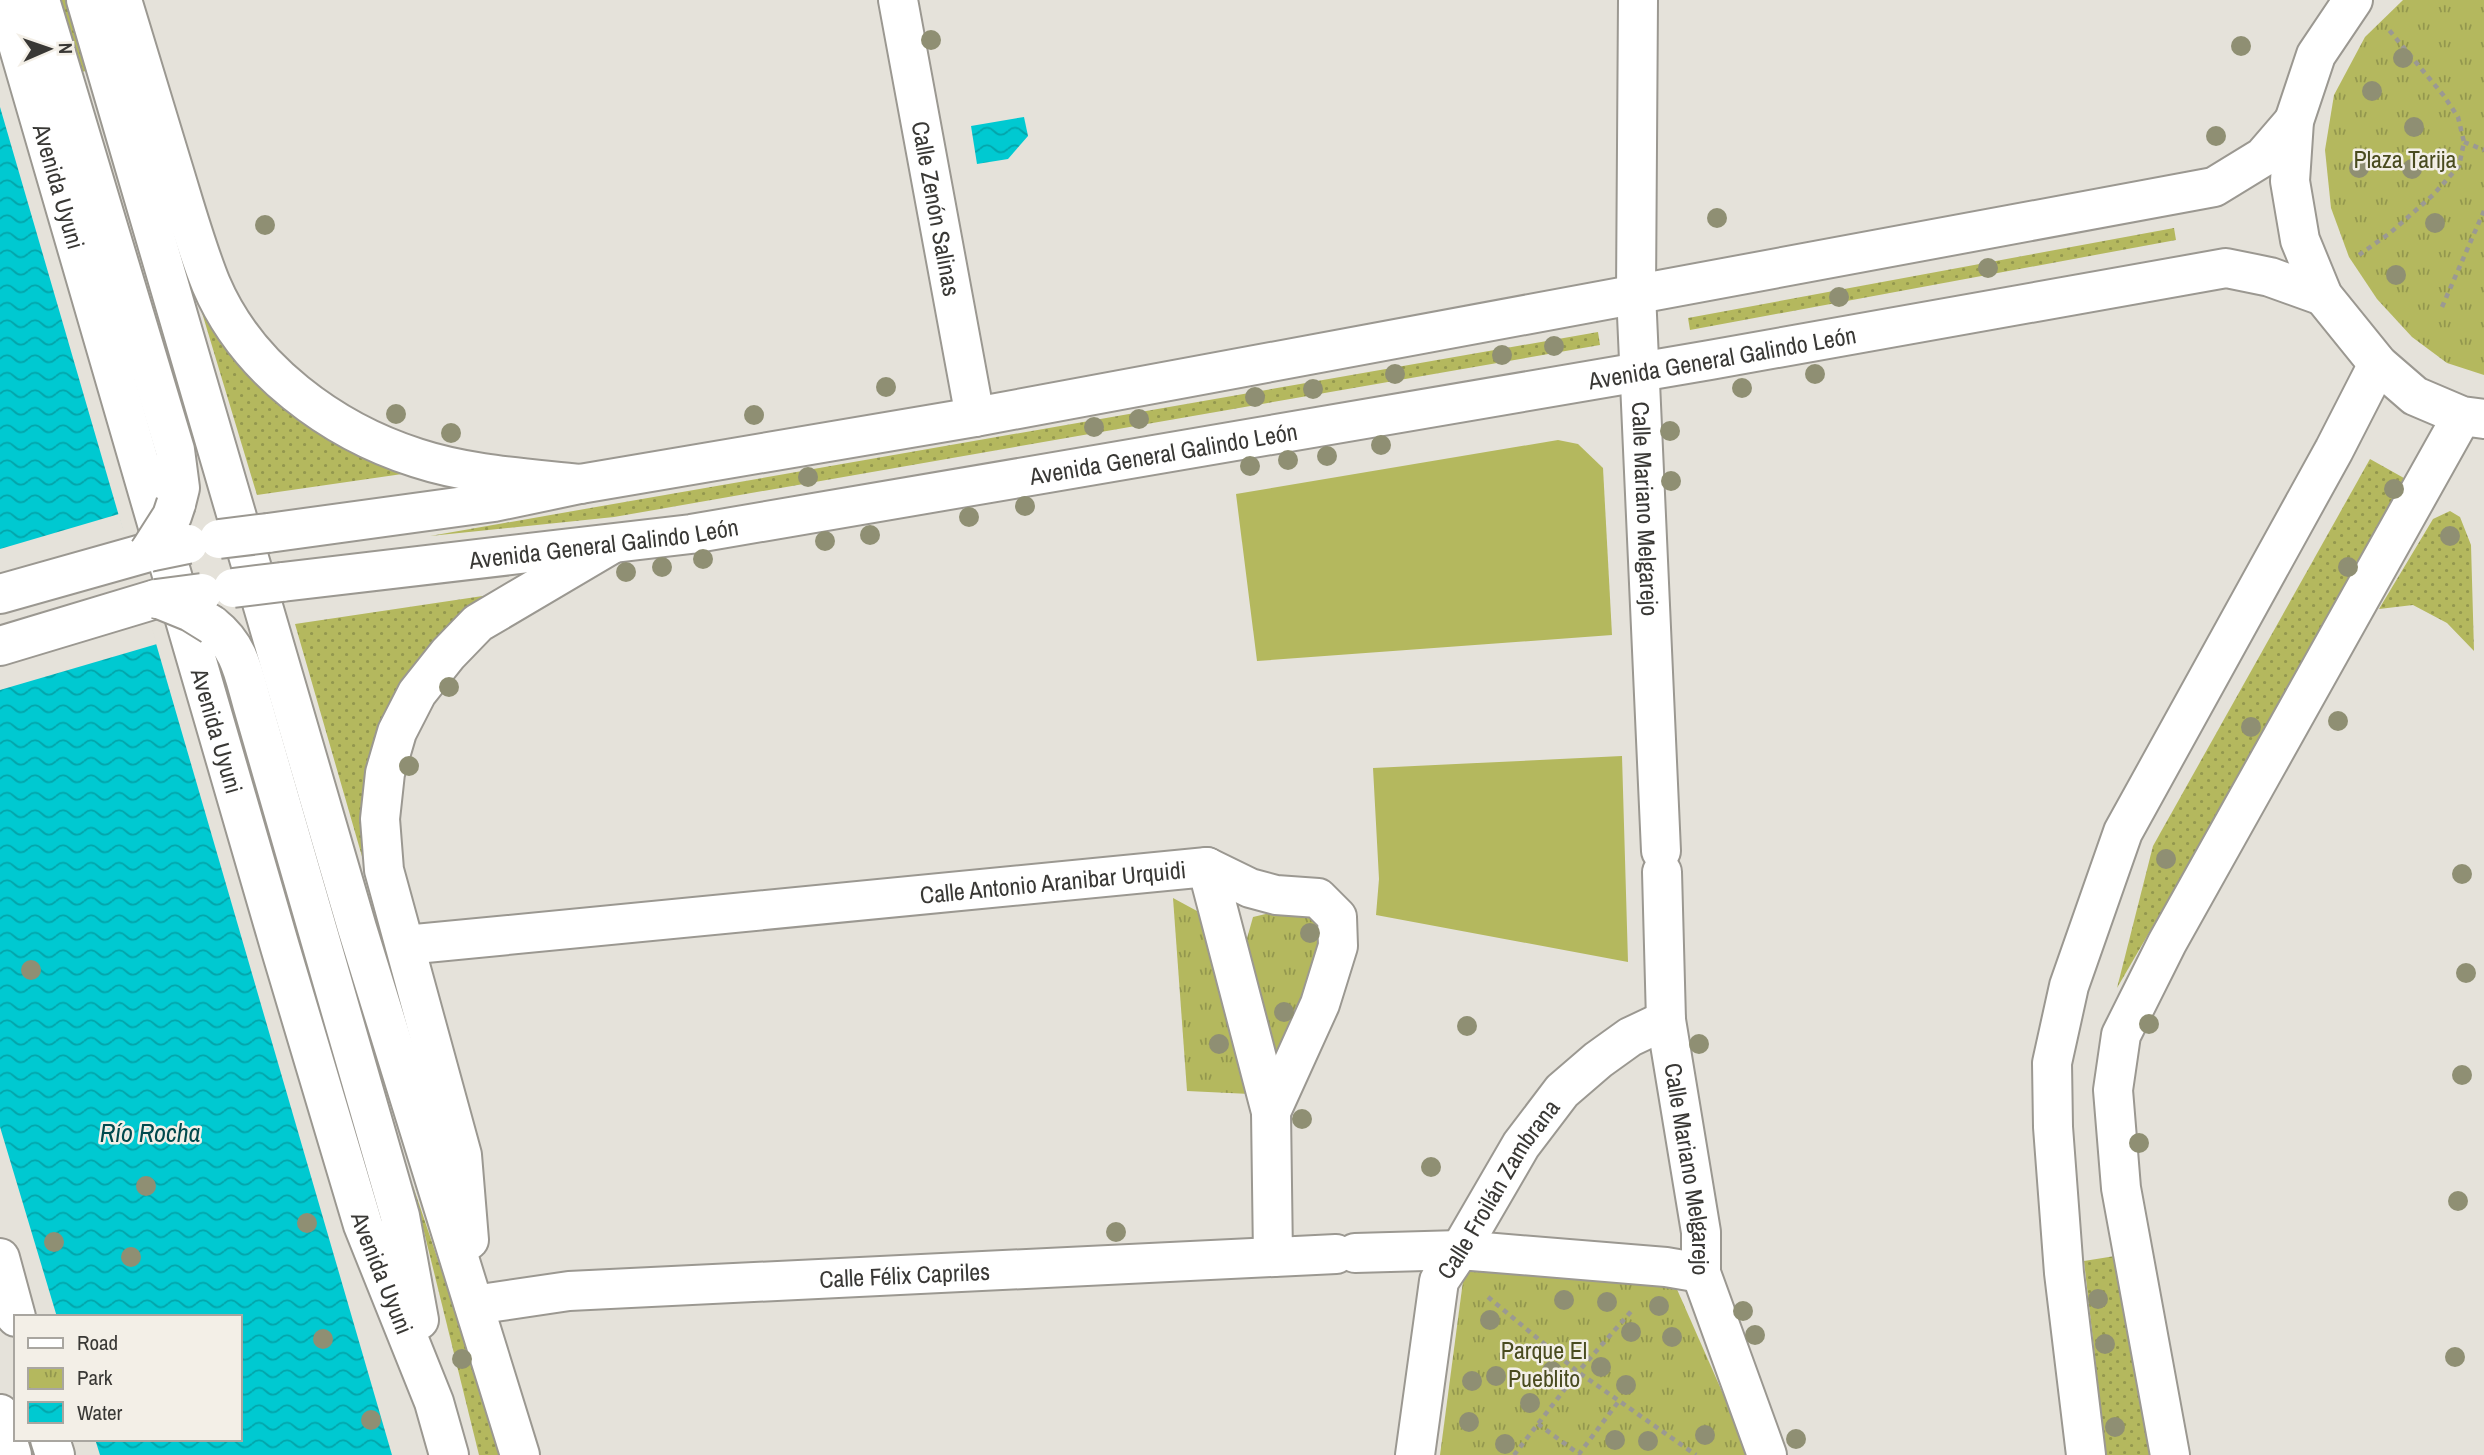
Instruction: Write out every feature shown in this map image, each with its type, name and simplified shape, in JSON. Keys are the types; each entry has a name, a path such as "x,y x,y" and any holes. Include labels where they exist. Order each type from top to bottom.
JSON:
{"main road":[{"name":"Avenida Uyuni","path":"5,0 363,1225 434,1402 449,1455"},
{"path":"40,0 175,450 180,488 176,504 172,516 141,553"},
{"path":"86,0 357,928 520,1455"},
{"path":"122,0 212,286 238,330 268,367 301,397 336,420 378,443 417,458 496,474 580,484"},
{"name":"Calle Zenón Salinas","path":"898,0 975,417"},
{"name":"Calle Mariano Melgarejo","path":"1638,0 1636,293 1662,862 1666,1020 1701,1232 1700,1273 1767,1455"},
{"path":"2170,1455 2121,1188 2113,1090 2120,1035 2167,943 2473,418 2415,396 2378,364 2323,296 2300,240 2290,181 2294,121 2316,55 2353,0"},
{"path":"0,594 141,553 494,502 580,484 975,417 2214,187 2263,157 2294,121"},
{"name":"Avenida General Galindo León","path":"216,602 282,582 691,534 1639,372 2226,268 2270,277 2323,296"},
{"path":"2086,1455 2064,1273 2053,1127 2052,1063 2069,986 2123,832 2334,450 2378,364"},
{"path":"474,1305 462,1155 384,870 380,819 385,773 394,743 416,693 448,653 478,623 612,544"},
{"path":"0,646 153,600 191,612 216,602 226,636 245,678 400,1216 434,1402"},
{"path":"1207,867 1271,1112"},
{"name":"Calle Antonio Aranibar Urquidi","path":"405,945 1207,867 1250,888 1276,895 1318,898 1337,917 1338,946 1320,1004 1271,1112 1273,1257"},
{"name":"Calle Froilán Zambrana","path":"1415,1455 1439,1281 1521,1144 1562,1091 1630,1037 1666,1020"},
{"name":"Calle Félix Capriles","path":"474,1305 569,1291 1345,1253 1460,1250 1666,1267 1700,1273"},
{"path":"0,1258 15,1315"},
{"path":"0,1413 12,1455"}],"path":[{"path":"2359,255 2390,233 2433,195 2459,166 2464,142 2458,117 2444,96 2389,30"},
{"path":"2464,142 2484,150"},
{"path":"2442,307 2484,211"},
{"path":"1480,1291 1578,1372 1696,1455"},
{"path":"1514,1455 1578,1372 1636,1306"},
{"path":"1538,1424 1579,1454 1619,1401"}],"green space":[{"path":"54,0 66,0 86,71 76,73"},
{"name":"Plaza Tarija","path":"2403,0 2484,0 2484,375 2447,363 2412,337 2377,299 2349,257 2331,208 2325,150 2334,95 2365,37"},
{"path":"2174,228 2176,240 1690,330 1688,318"},
{"path":"184,253 220,326 416,472 257,495"},
{"path":"1598,332 1600,345 614,517 430,536"},
{"path":"1558,440 1578,444 1603,468 1612,635 1257,661 1236,494"},
{"path":"2370,459 2411,482 2117,988 2153,846"},
{"path":"2450,511 2460,517 2471,545 2474,651 2447,623 2413,605 2379,609 2433,519"},
{"path":"496,594 479,602 443,631 416,665 374,898 295,624"},
{"path":"1622,756 1628,962 1376,915 1379,879 1373,768"},
{"path":"1173,898 1197,911 1216,954 1250,1094 1187,1091"},
{"path":"1279,911 1312,912 1323,928 1317,958 1272,1067 1246,942 1253,917"},
{"path":"412,1183 484,1396 501,1455 479,1455"},
{"path":"2115,1256 2153,1455 2106,1455 2084,1261"},
{"name":"Parque El Pueblito","path":"1479,1268 1676,1287 1750,1455 1440,1455 1463,1281 1468,1272"}],"water":[{"name":"Río Rocha","path":"0,107 392,1455 100,1455 96,1441 242,1441 242,1315 56,1315 0,1127"},
{"path":"1024,117 1028,136 1008,159 977,164 971,126"}],"pier":[{"path":"119,514 157,644 0,690 0,549"}]}
